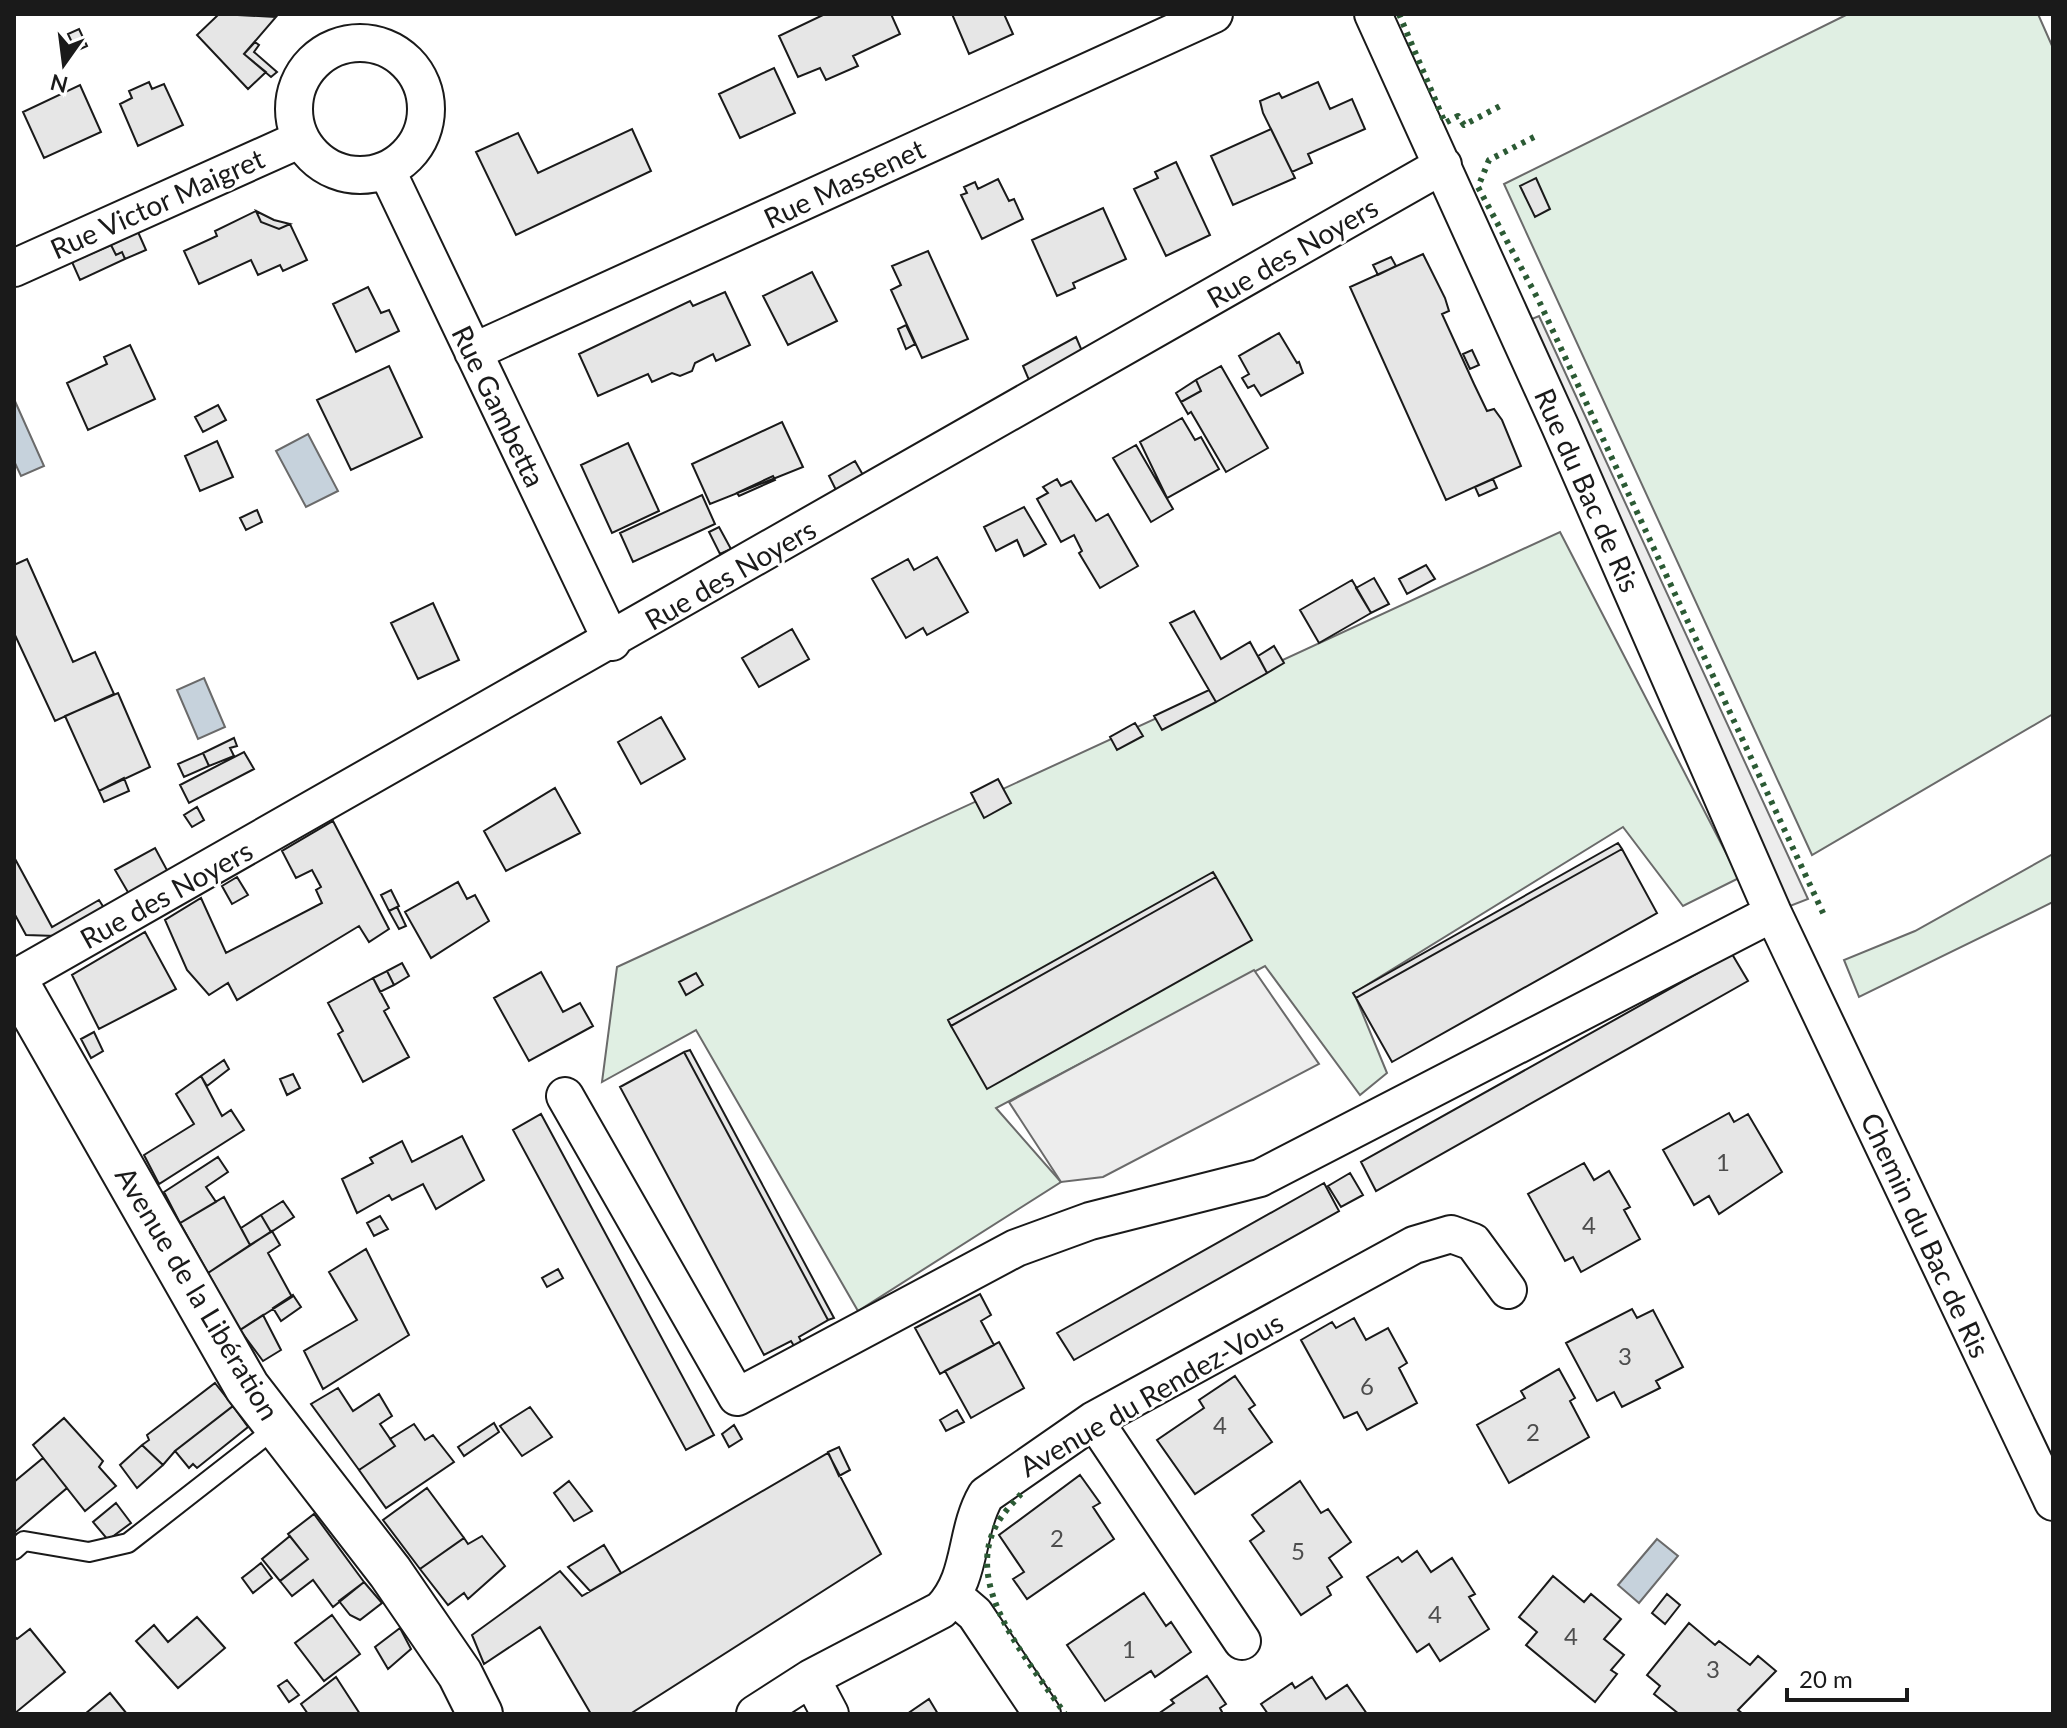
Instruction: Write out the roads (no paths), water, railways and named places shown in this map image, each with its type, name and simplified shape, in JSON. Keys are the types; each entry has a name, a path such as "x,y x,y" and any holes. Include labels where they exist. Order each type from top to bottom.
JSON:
{"main road":[{"name":"Avenue de la Libération","path":"14,979 247,1387 390,1572 460,1674 480,1714"}],"street":[{"name":"Rue Massenet","path":"473,352 1214,14"},
{"name":"Rue du Bac de Ris","path":"1373,14 1799,968"},
{"path":"361,43 384,47 403,59 418,76 426,108 419,141 406,158 387,171 367,175 347,174 328,168 312,155 301,139 294,117 296,94 304,74 320,57 339,47 361,43"},
{"name":"Rue Victor Maigret","path":"14,268 301,139"},
{"name":"Rue des Noyers","path":"14,979 612,642 1443,165"},
{"name":"Rue Gambetta","path":"387,171 612,642"},
{"path":"565,1096 737,1397 1016,1248 1090,1221 1260,1178 1773,913"},
{"name":"Chemin du Bac de Ris","path":"1799,968 2053,1502"},
{"name":"Avenue du Rendez-Vous","path":"954,1596 963,1577 978,1509 986,1495 1094,1420 1414,1245 1451,1234 1473,1242 1508,1290"},
{"path":"1094,1420 1242,1641"},
{"path":"755,1714 811,1678 941,1610 954,1596 975,1614 1042,1714"},
{"path":"811,1678 830,1714"}],"lane":[{"path":"14,1550 24,1541 89,1552 128,1543 278,1426"}]}
